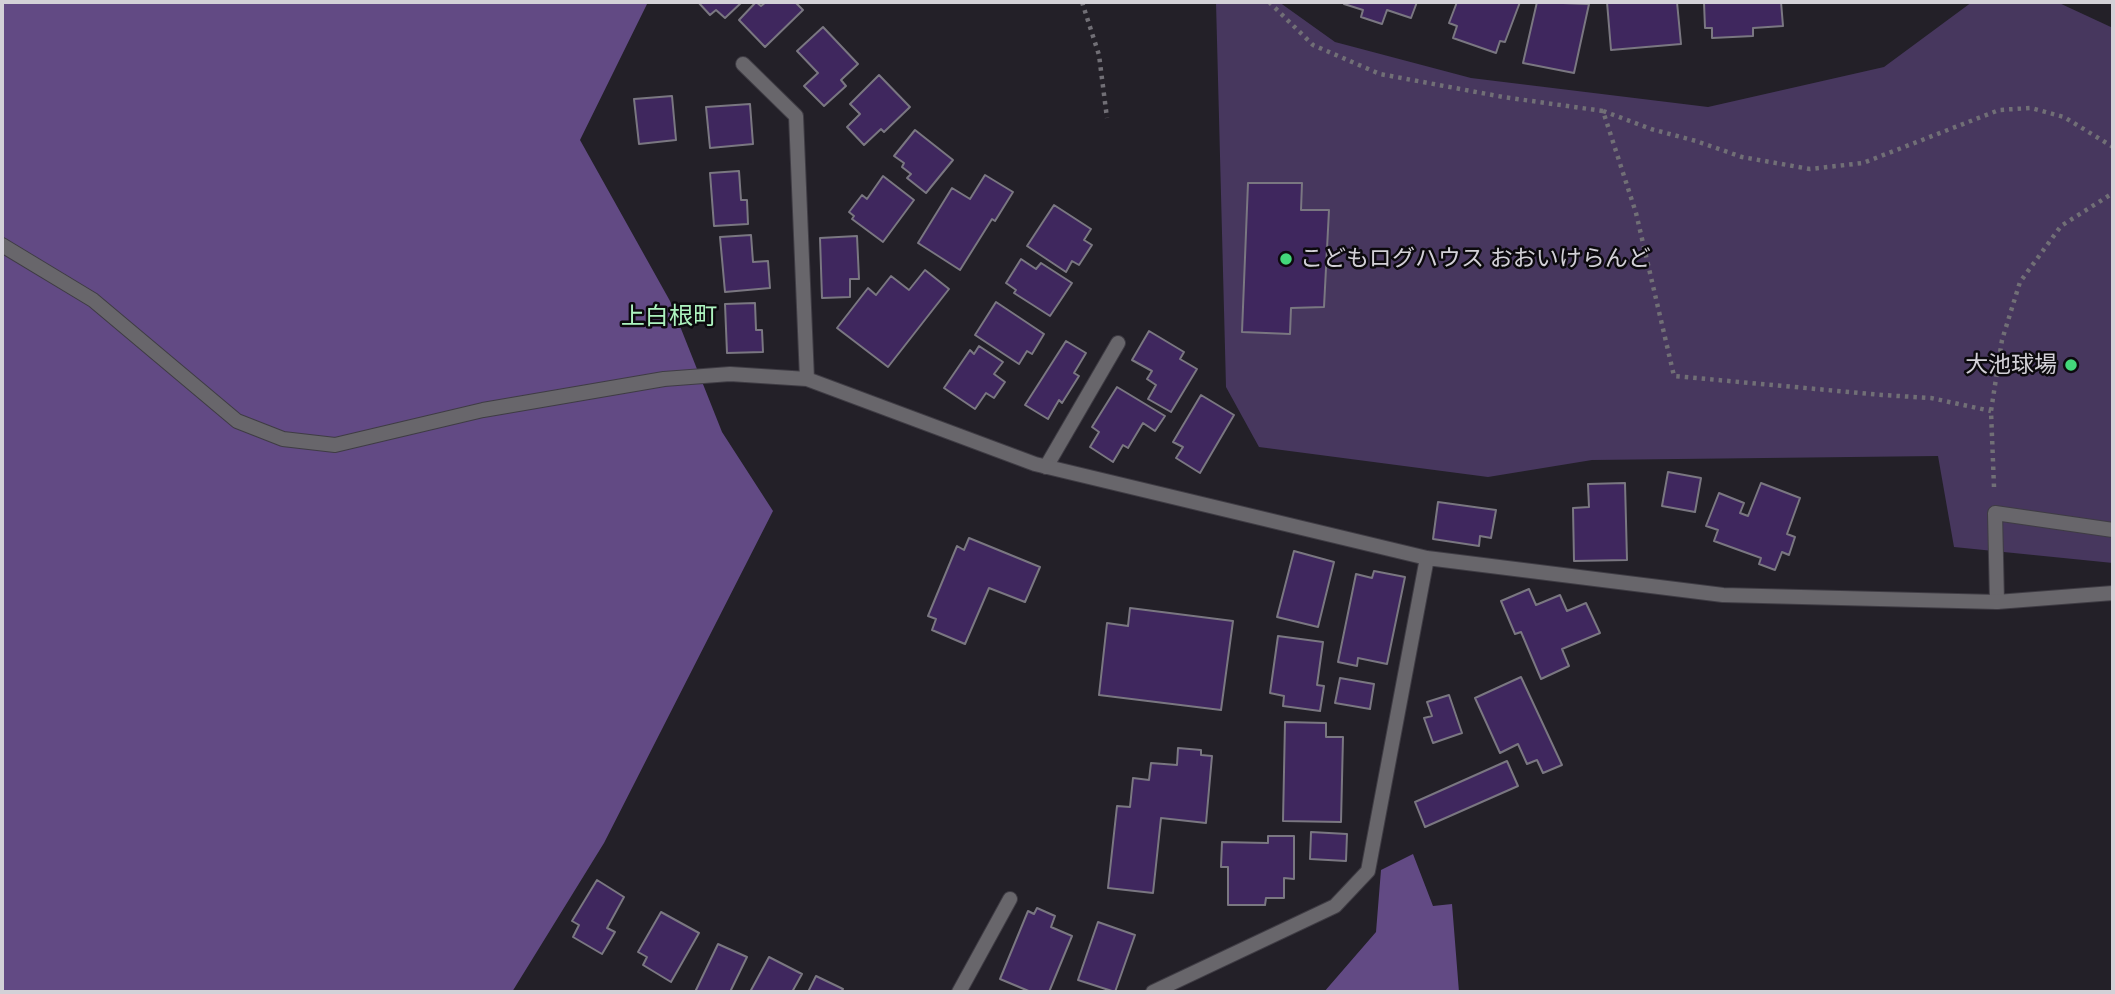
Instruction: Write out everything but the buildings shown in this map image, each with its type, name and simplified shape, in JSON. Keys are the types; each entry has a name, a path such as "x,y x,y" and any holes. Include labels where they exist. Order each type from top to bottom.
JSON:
{"street":[{"path":"743,64 796,116 807,379"},
{"path":"2,246 93,300 237,421 283,439 335,445 483,410 664,379 730,374 807,379 1046,467 1427,558 1723,595 1997,602 2113,593"},
{"path":"1046,467 1118,343"},
{"path":"1997,602 1995,513 2113,530"},
{"path":"1153,992 1335,906 1368,871 1427,558"},
{"path":"959,992 1010,899"}],"path":[{"path":"1082,2 1099,55 1107,118"},
{"path":"1269,2 1313,45 1380,74 1503,97 1603,111 1742,157 1810,169 1863,163 1999,110 2031,108 2064,117 2113,147"},
{"path":"1603,111 1636,214 1674,376 1882,396 1931,398 1991,411"},
{"path":"1995,513 1991,411 2002,340 2020,282 2061,226 2113,193"}],"shaded area":[{"path":"2,2 648,2 580,140 670,301 722,432 773,511 604,843 512,992 2,992"},
{"path":"1216,2 1279,2 1335,42 1471,78 1708,107 1884,67 1972,2 2057,2 2113,28 2113,563 1954,547 1938,456 1592,460 1488,477 1259,447 1226,387"},
{"path":"1413,854 1433,906 1452,904 1459,992 1324,992 1376,932 1381,870"}],"place":[{"name":"こどもログハウス おおいけらんど","path":"1286,259"},
{"name":"大池球場","path":"2071,365"}],"district":[{"name":"上白根町","path":"669,317"}]}
